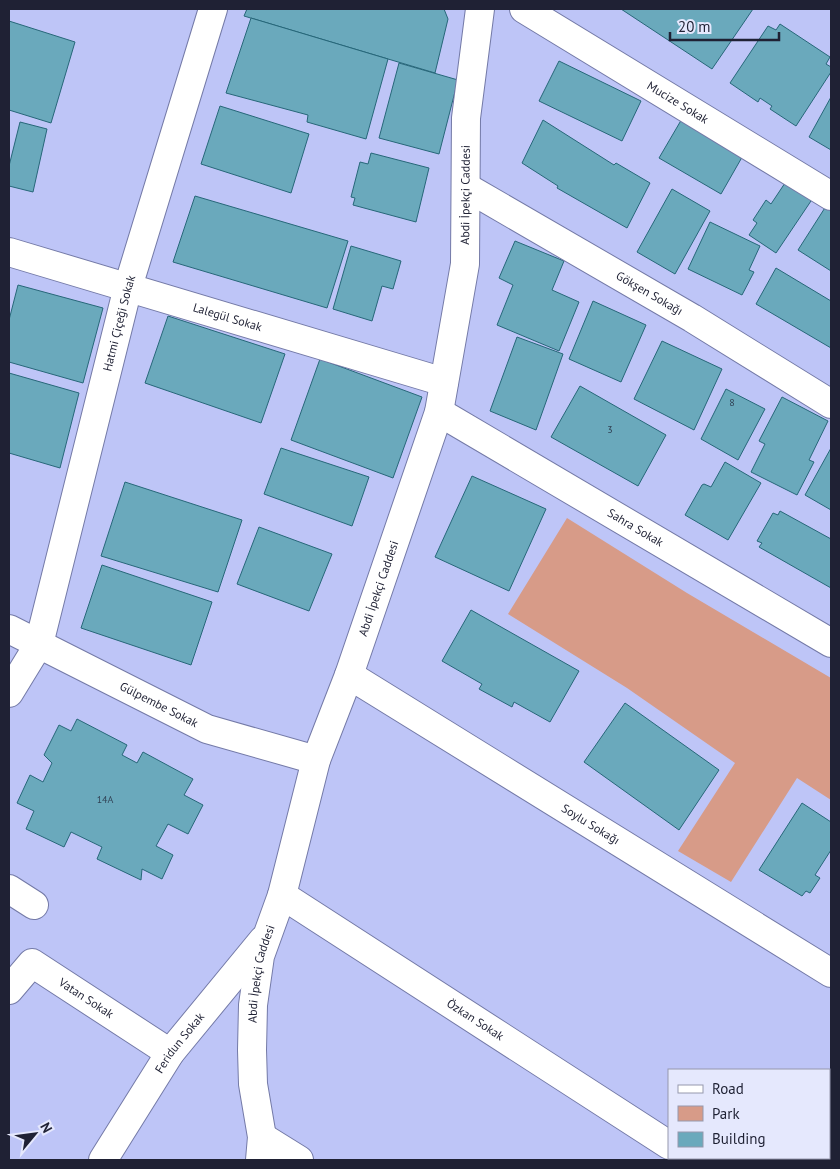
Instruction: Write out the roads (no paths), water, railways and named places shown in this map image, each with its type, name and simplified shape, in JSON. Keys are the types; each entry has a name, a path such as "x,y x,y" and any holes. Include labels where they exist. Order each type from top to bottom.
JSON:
{"street":[{"name":"Hatmi Çiçeği Sokak","path":"9,693 39,644 128,287 214,9"},
{"name":"Abdi İpekçi Caddesi","path":"261,1149 253,1084 253,1005 260,956 282,895 316,760 349,675 440,412 465,264 466,118 480,9"},
{"name":"Mucize Sokak","path":"524,9 831,196"},
{"name":"Gökşen Sokağı","path":"466,187 692,318 831,404"},
{"name":"Lalegül Sokak","path":"9,252 444,382"},
{"name":"Sahra Sokak","path":"440,412 831,643"},
{"name":"Gülpembe Sokak","path":"9,630 207,729 316,760"},
{"name":"Soylu Sokağı","path":"349,675 831,973"},
{"path":"9,889 34,905"},
{"name":"Özkan Sokak","path":"282,895 668,1145"},
{"name":"Feridun Sokak","path":"103,1160 170,1053 268,933"},
{"name":"Vatan Sokak","path":"9,990 32,963 170,1053"},
{"path":"261,1149 300,1160"}]}
